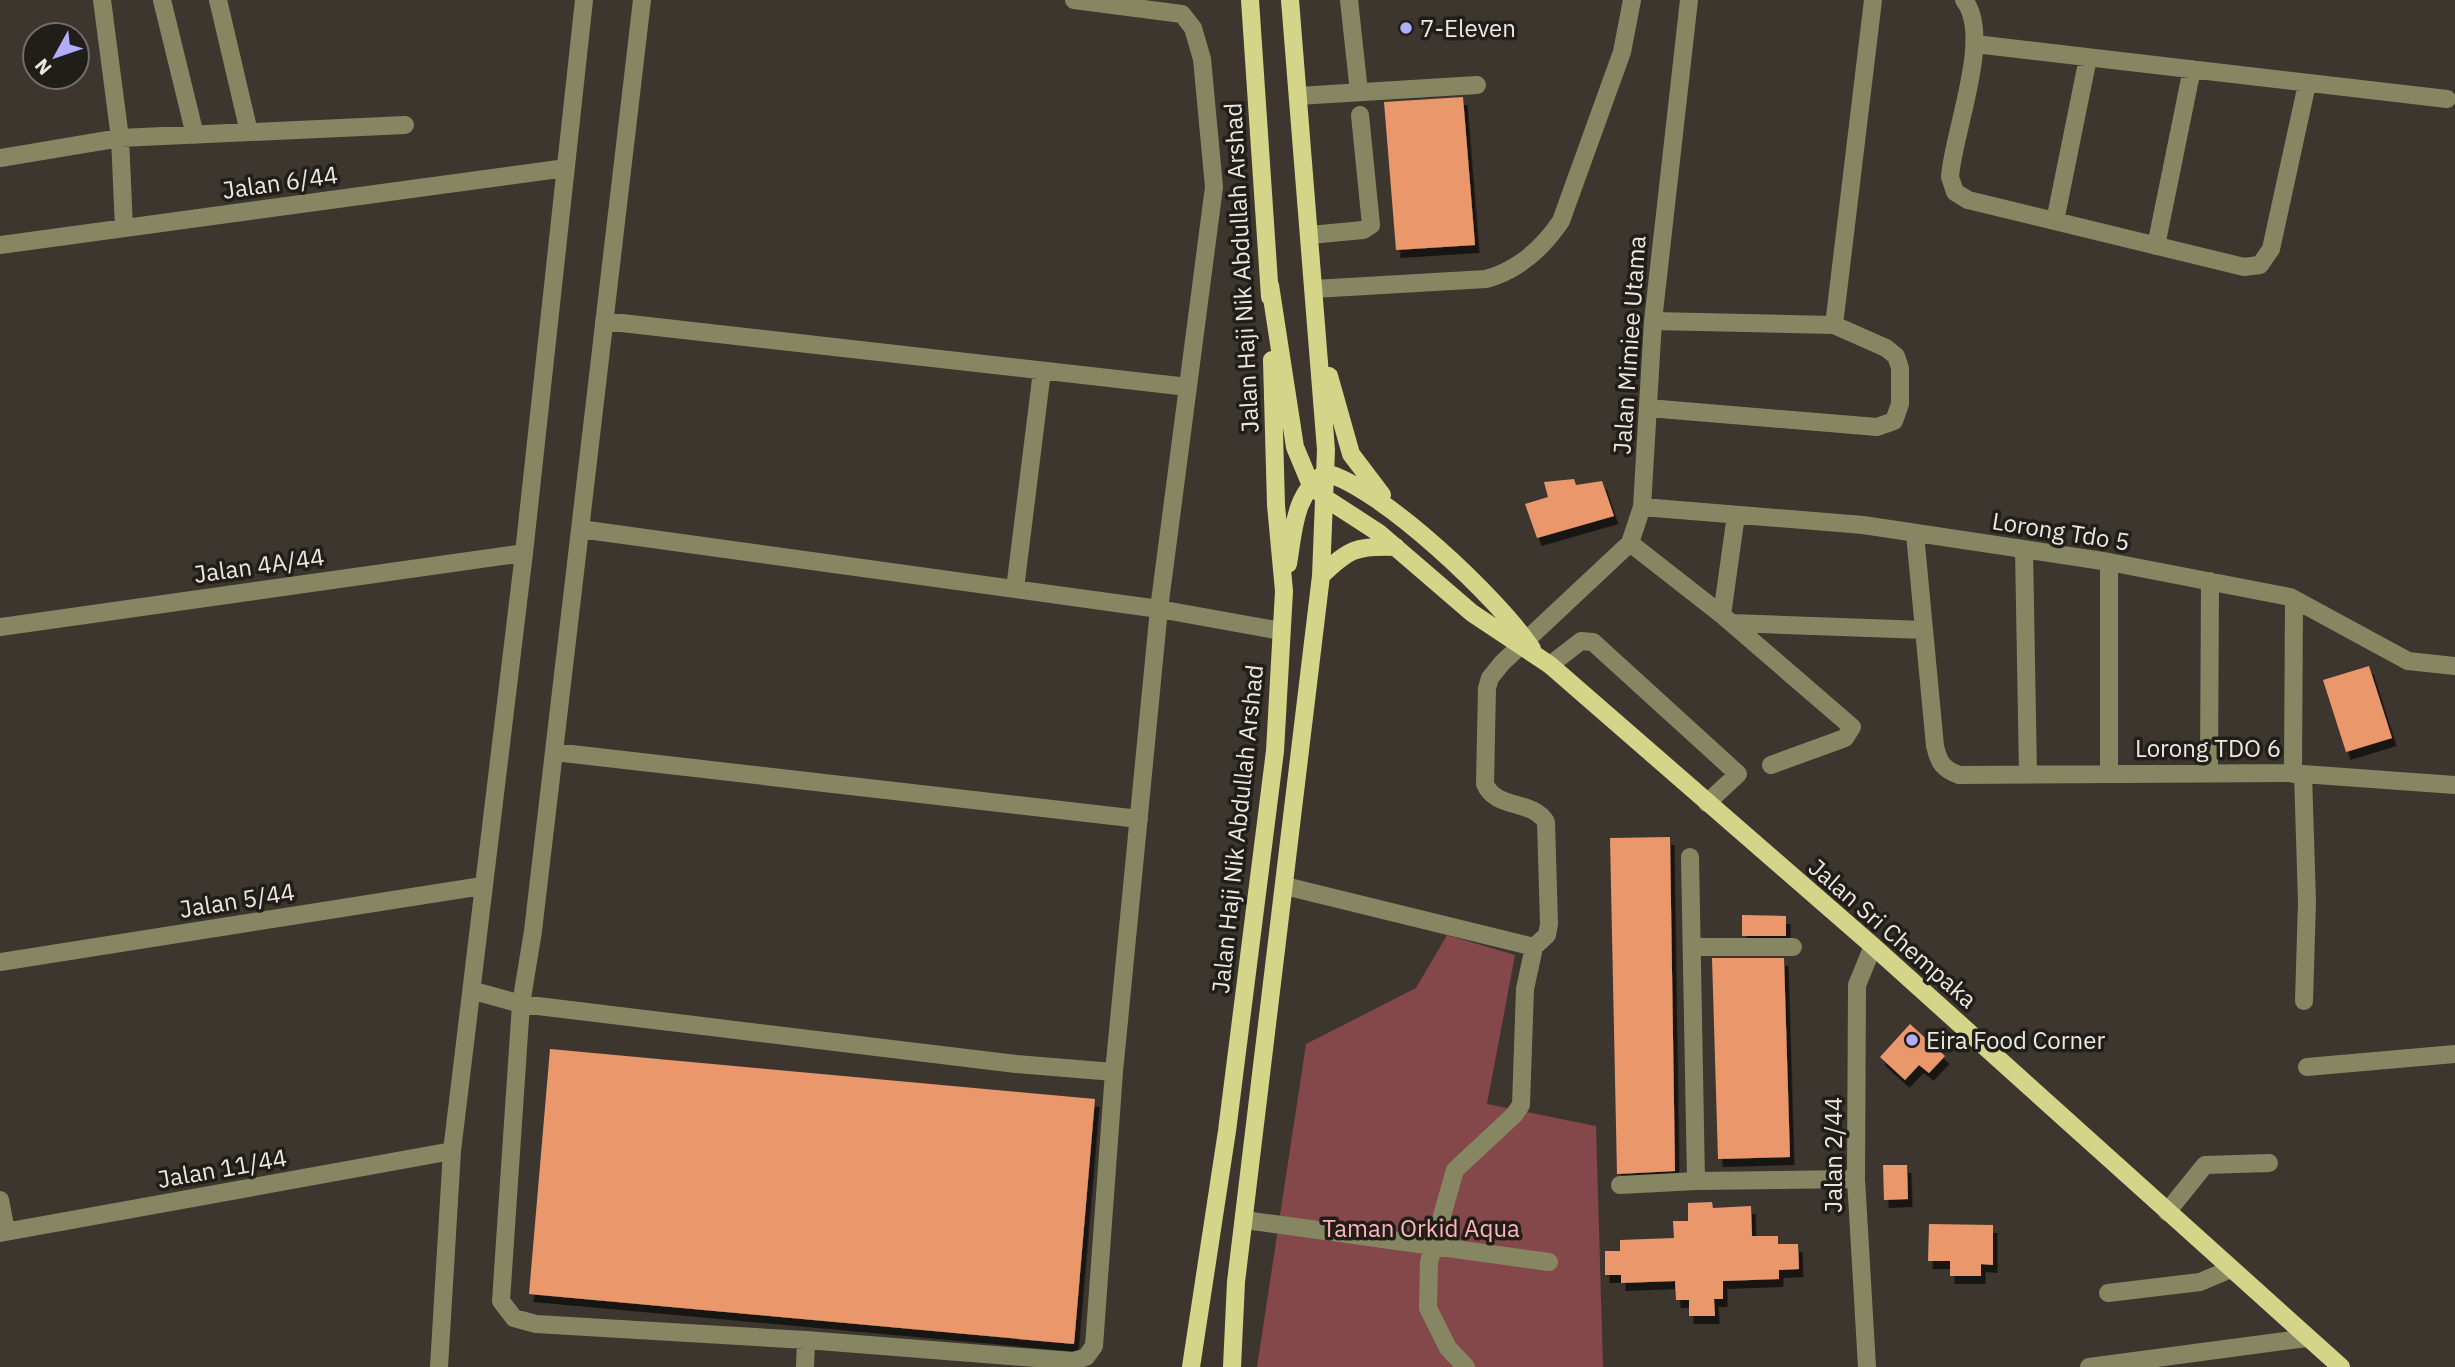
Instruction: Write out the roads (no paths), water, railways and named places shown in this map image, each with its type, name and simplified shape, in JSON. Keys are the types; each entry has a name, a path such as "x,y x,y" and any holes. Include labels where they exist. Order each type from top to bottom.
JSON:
{"main road":[{"name":"Jalan Haji Nik Abdullah Arshad","path":"1191,1367 1227,1132 1273,765 1284,591 1276,505 1270,285 1250,0"},
{"path":"1232,1367 1245,1220 1321,576 1325,498 1318,336 1290,0"},
{"path":"1270,285 1295,447 1310,483 1325,498 1396,547 1472,613 1526,646"},
{"path":"1318,336 1352,454 1397,514"},
{"path":"1284,591 1297,517 1310,483 1326,473"},
{"path":"1326,473 1360,487 1397,514 1487,595 1526,646"},
{"path":"1321,576 1339,558 1353,549 1368,545 1396,547"},
{"name":"Jalan Sri Chempaka","path":"1526,646 1873,946 2341,1367"},
{"path":"1219,1367 1236,1301"},
{"path":"1181,1367 1196,1339"}],"street":[{"path":"102,0 120,138 124,228"},
{"path":"162,0 195,135"},
{"path":"218,0 249,132"},
{"path":"439,1367 452,1151 474,991 482,886 524,552 584,0"},
{"path":"642,0 522,1004 501,1301 514,1318 536,1324 806,1340 1073,1362 1086,1357 1094,1346 1114,1072 1159,609 1214,187 1202,59 1193,28 1182,14 1074,0"},
{"path":"1349,0 1359,92"},
{"path":"1314,289 1486,279 1503,275 1546,244 1561,221 1617,64 1632,0"},
{"name":"Jalan Mimiee Utama","path":"1534,947 1547,934 1549,924 1546,822 1535,811 1493,796 1488,791 1484,776 1488,682 1630,543 1642,507 1653,321 1689,0"},
{"path":"1834,325 1873,0"},
{"path":"1964,0 1973,11 1975,44 1951,168 1951,185 1961,197 2156,246 2252,268 2266,260 2272,249 2307,84"},
{"path":"1975,44 2447,99"},
{"path":"2055,221 2088,58"},
{"path":"2156,246 2192,69"},
{"path":"1298,96 1477,85"},
{"path":"1310,235 1363,230 1371,225 1360,116"},
{"path":"0,158 120,138 405,125"},
{"name":"Jalan 6/44","path":"0,245 566,168"},
{"path":"604,321 1188,387"},
{"path":"1648,408 1886,426 1894,421 1900,404 1900,368 1896,356 1886,348 1834,325 1653,321"},
{"path":"1015,589 1042,370"},
{"name":"Lorong Tdo 5","path":"1642,507 1863,525 2109,562 2210,581 2294,599 2408,661 2455,666"},
{"path":"1727,619 1737,514"},
{"path":"580,529 1159,609 1281,631"},
{"path":"1727,619 1924,631 1915,534"},
{"path":"1630,543 1727,619 1852,727 1845,738 1771,765"},
{"path":"2024,549 2028,774"},
{"name":"Jalan 4A/44","path":"0,626 524,552"},
{"path":"2109,562 2109,772"},
{"path":"2209,773 2210,581"},
{"path":"2294,599 2298,774 2307,902 2304,1001"},
{"name":"Lorong TDO 6","path":"1924,631 1938,761 1947,771 1959,775 2109,772 2298,774 2455,785"},
{"path":"1550,665 1581,641 1593,642 1738,774 1707,803"},
{"path":"554,752 1139,819"},
{"path":"1690,857 1696,1181"},
{"name":"Jalan 5/44","path":"0,962 482,886"},
{"path":"1285,886 1534,947 1525,989 1521,1105 1514,1115 1457,1167 1429,1262 1428,1308 1448,1348 1466,1367"},
{"name":"Jalan 2/44","path":"1867,1367 1856,1180 1857,985 1873,946"},
{"path":"1692,947 1793,947"},
{"path":"474,991 522,1004 1002,1062 1114,1072"},
{"path":"2307,1068 2455,1054"},
{"name":"Jalan 11/44","path":"3,1232 452,1151"},
{"path":"2167,1212 2205,1166 2269,1163"},
{"path":"1620,1185 1696,1181 1856,1180"},
{"path":"0,1200 3,1232"},
{"path":"1245,1220 1549,1262"},
{"path":"2108,1293 2200,1282 2231,1269"},
{"path":"2089,1367 2307,1338"},
{"path":"805,1367 806,1340"}],"place":[{"name":"7-Eleven","path":"1406,28"},
{"name":"Eira Food Corner","path":"1912,1040"}],"park label":[{"name":"Taman Orkid Aqua","path":"1421,1228"}]}
